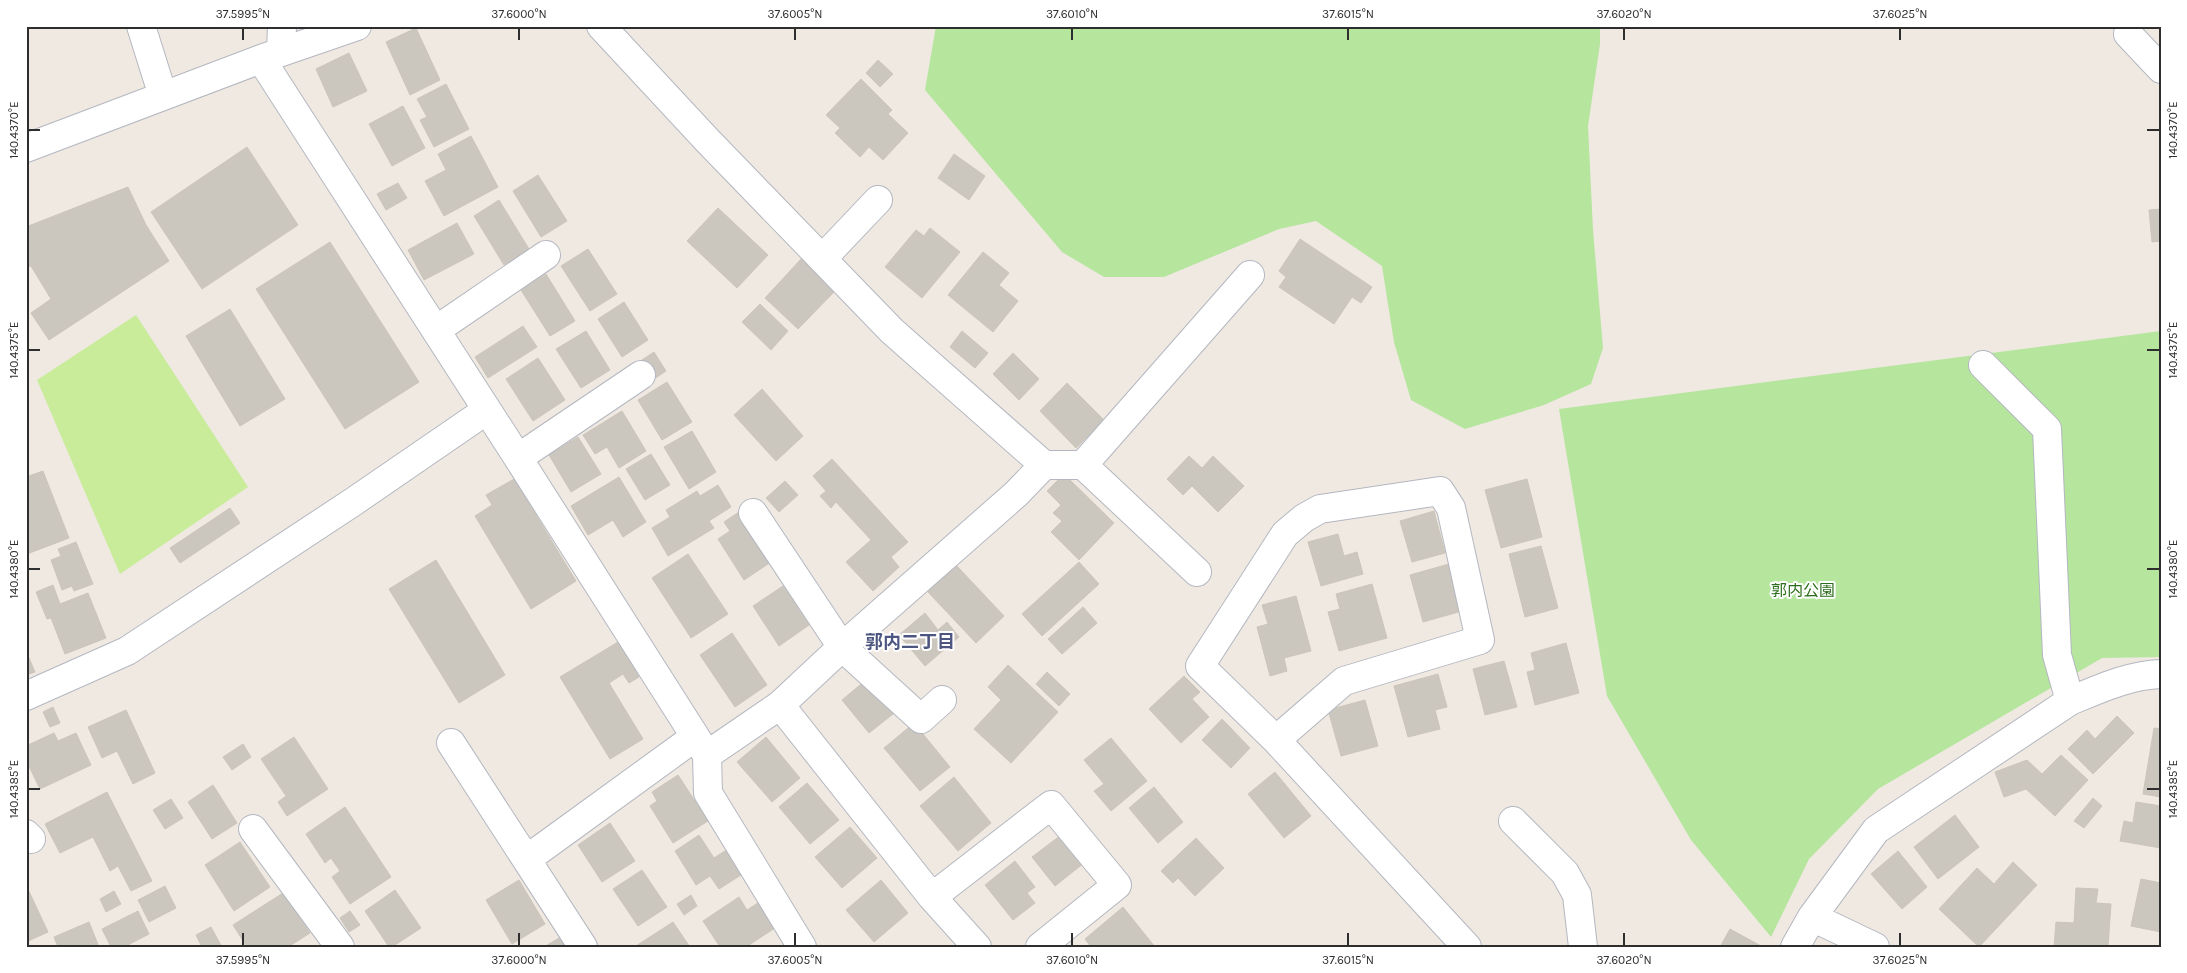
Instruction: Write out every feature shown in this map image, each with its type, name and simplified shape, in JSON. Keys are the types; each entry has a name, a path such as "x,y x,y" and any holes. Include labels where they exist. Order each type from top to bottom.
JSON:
{"street":[{"path":"141,26 163,96"},
{"path":"26,148 163,96 275,46 357,26"},
{"path":"601,26 707,140 892,331 1044,465 1083,466 1198,572"},
{"path":"2128,34 2161,69"},
{"path":"275,46 436,330 701,746 708,793 802,947"},
{"path":"822,258 878,200"},
{"path":"436,330 546,256"},
{"path":"1083,466 1250,275"},
{"path":"1983,365 2047,429 2057,655 2070,701"},
{"path":"518,458 641,375"},
{"path":"26,696 127,651 353,502 487,410"},
{"path":"526,859 701,746 780,704 1016,494 1044,465"},
{"path":"1276,740 1344,681 1480,640 1452,508 1440,490 1320,509 1304,518 1285,534 1200,666 1276,740 1467,947"},
{"path":"754,513 842,647 921,719 942,700"},
{"path":"1795,947 1812,917 1876,830 2070,701 2102,687 2147,675 2161,674"},
{"path":"780,704 932,897 977,947"},
{"path":"451,743 583,947"},
{"path":"932,897 1051,805 1117,885 1040,947"},
{"path":"1513,821 1565,873 1577,895 1583,947"},
{"path":"253,829 340,947"},
{"path":"1812,917 1875,947"}],"green space":[{"path":"936,26 1600,26 1600,44 1588,126 1593,230 1603,348 1591,384 1544,405 1465,429 1411,400 1394,342 1382,266 1316,221 1279,229 1164,277 1104,277 1062,252 925,90"},
{"path":"136,315 248,487 120,574 37,380"},
{"name":"郭内公園","path":"2161,331 2161,657 2102,658 1878,789 1809,859 1771,937 1691,840 1607,696 1559,409"}],"building":[{"path":"416,28 440,80 410,95 386,42"},
{"path":"349,53 367,91 333,107 316,69"},
{"path":"878,60 893,74 880,87 866,73"},
{"path":"861,79 892,110 888,114 908,133 883,160 869,147 860,157 835,133 840,128 826,115"},
{"path":"446,84 469,129 434,147 420,120 427,117 417,99"},
{"path":"403,106 425,148 392,166 369,124"},
{"path":"471,136 498,187 444,216 425,181 446,170 438,154"},
{"path":"247,147 298,225 202,289 151,212"},
{"path":"954,154 985,176 969,200 938,178"},
{"path":"538,175 567,221 541,237 513,191"},
{"path":"398,183 407,198 386,210 377,194"},
{"path":"128,187 146,225 169,261 49,340 31,313 51,299 31,266 26,267 26,227"},
{"path":"499,200 529,249 504,265 474,216"},
{"path":"718,208 768,255 737,288 687,241"},
{"path":"2161,209 2161,241 2152,242 2149,210"},
{"path":"457,223 474,254 424,280 408,250"},
{"path":"930,228 960,252 922,298 885,267 916,230 924,236"},
{"path":"1300,239 1372,287 1361,303 1352,297 1334,324 1279,287 1286,277 1279,271"},
{"path":"330,242 419,382 345,429 256,289"},
{"path":"588,249 617,294 590,311 561,266"},
{"path":"983,252 1009,273 999,285 1018,301 993,332 948,295"},
{"path":"801,259 835,291 798,329 765,298"},
{"path":"546,274 575,321 550,336 521,290"},
{"path":"624,302 648,340 622,357 598,319"},
{"path":"760,304 788,331 771,350 742,322"},
{"path":"230,309 285,399 240,426 186,336"},
{"path":"523,326 537,347 488,378 475,357"},
{"path":"586,331 610,370 581,388 556,349"},
{"path":"962,331 988,353 975,368 950,347"},
{"path":"654,352 666,371 654,379 642,360"},
{"path":"1013,353 1039,379 1019,400 993,374"},
{"path":"538,358 565,400 533,421 506,379"},
{"path":"667,382 692,422 662,440 638,400"},
{"path":"1067,383 1104,420 1076,448 1040,411"},
{"path":"762,389 803,436 776,461 734,415"},
{"path":"622,411 646,451 619,468 607,447 595,454 583,435"},
{"path":"692,431 716,472 689,489 664,447"},
{"path":"578,437 601,474 571,492 549,455"},
{"path":"651,454 670,485 645,500 626,469"},
{"path":"1189,456 1202,468 1213,456 1244,486 1218,512 1192,486 1183,495 1167,479"},
{"path":"832,459 908,542 891,557 899,567 873,591 846,562 871,540 836,502 831,508 820,496 826,491 813,476"},
{"path":"43,471 69,538 27,554 26,477"},
{"path":"1064,474 1114,523 1079,560 1051,532 1062,521 1053,513 1061,505 1047,491"},
{"path":"619,477 646,522 623,537 613,520 588,535 571,506"},
{"path":"514,479 576,581 531,609 475,516 492,505 486,495"},
{"path":"1527,479 1542,537 1501,548 1485,490"},
{"path":"785,481 798,495 779,512 766,498"},
{"path":"718,485 731,507 709,521 714,528 668,556 652,528 670,517 666,510 697,491 700,496"},
{"path":"230,508 240,523 180,563 170,548"},
{"path":"1434,511 1445,553 1412,562 1400,521"},
{"path":"739,512 771,562 744,580 718,539 730,531 724,522"},
{"path":"1338,534 1344,556 1357,552 1363,574 1321,586 1308,542"},
{"path":"76,542 93,584 74,591 72,586 62,590 51,560 61,556 58,549"},
{"path":"1541,546 1558,608 1525,617 1509,554"},
{"path":"688,554 728,614 691,638 652,578"},
{"path":"436,560 505,675 459,703 389,589"},
{"path":"1079,562 1099,584 1042,636 1022,614"},
{"path":"1449,564 1462,611 1423,622 1410,575"},
{"path":"956,565 1004,616 976,643 928,592"},
{"path":"1372,584 1387,638 1339,651 1328,612 1340,609 1336,594"},
{"path":"53,585 60,604 88,593 106,638 65,654 51,618 47,619 36,592"},
{"path":"783,586 809,625 779,646 753,606"},
{"path":"1296,596 1311,651 1284,658 1287,671 1270,676 1257,627 1268,624 1262,605"},
{"path":"1083,607 1097,623 1062,654 1048,639"},
{"path":"925,613 938,630 947,622 959,637 925,666 899,635"},
{"path":"732,633 767,685 735,707 700,655"},
{"path":"618,642 639,677 629,683 623,674 609,683 643,739 610,759 560,677"},
{"path":"1566,643 1579,693 1535,705 1527,672 1535,670 1531,653"},
{"path":"26,651 35,672 26,675"},
{"path":"1504,661 1517,707 1485,715 1473,669"},
{"path":"1008,665 1058,712 1011,763 974,729 1001,700 988,687"},
{"path":"1047,672 1070,694 1059,706 1036,684"},
{"path":"1438,674 1447,707 1435,710 1440,729 1408,737 1394,686"},
{"path":"1184,676 1200,692 1192,699 1209,717 1181,743 1149,709"},
{"path":"866,680 893,714 869,733 842,700"},
{"path":"1365,700 1378,746 1341,756 1328,710"},
{"path":"53,707 60,723 50,727 43,712"},
{"path":"126,710 155,773 133,784 117,751 102,758 88,727"},
{"path":"2117,716 2134,733 2093,774 2068,749 2087,730 2095,739"},
{"path":"1222,719 1250,748 1231,768 1202,740"},
{"path":"914,723 950,767 920,791 884,748"},
{"path":"2154,728 2161,729 2161,797 2143,794"},
{"path":"54,733 58,741 76,733 91,765 40,789 26,760 26,746"},
{"path":"294,737 328,789 287,816 278,802 286,796 261,759"},
{"path":"766,737 800,778 772,802 737,762"},
{"path":"1111,738 1147,781 1111,811 1094,791 1104,784 1084,760"},
{"path":"243,744 251,757 232,770 223,757"},
{"path":"2061,755 2088,780 2055,816 2026,789 2004,797 1995,772 2027,760 2042,774"},
{"path":"1275,772 1311,816 1284,838 1248,794"},
{"path":"678,775 708,821 673,843 650,806 657,801 652,792"},
{"path":"954,777 991,823 958,851 920,806"},
{"path":"807,783 839,820 810,844 779,807"},
{"path":"213,785 237,823 212,839 188,802"},
{"path":"1154,787 1183,822 1158,843 1129,808"},
{"path":"107,792 152,881 131,891 118,866 110,871 93,837 60,853 45,824"},
{"path":"2093,798 2102,806 2084,828 2074,821"},
{"path":"171,799 183,818 165,829 153,810"},
{"path":"2136,802 2161,806 2161,848 2120,841 2124,821 2133,823"},
{"path":"345,807 391,877 350,904 332,877 340,871 331,858 325,863 306,834"},
{"path":"1955,815 1979,847 1938,879 1914,847"},
{"path":"610,823 635,861 602,882 578,845"},
{"path":"850,827 877,858 842,888 815,857"},
{"path":"699,835 714,858 728,849 744,873 719,889 710,876 696,885 675,851"},
{"path":"1061,835 1084,863 1055,886 1032,857"},
{"path":"1196,838 1224,868 1195,896 1178,878 1173,883 1161,871"},
{"path":"240,842 270,887 234,911 205,865"},
{"path":"1898,851 1927,887 1902,909 1871,874"},
{"path":"1015,861 1035,887 1027,893 1035,903 1013,920 985,885"},
{"path":"2013,862 2037,885 1979,947 1939,909 1977,868 1994,884"},
{"path":"642,870 667,907 638,926 613,889"},
{"path":"2141,879 2161,883 2161,932 2131,926"},
{"path":"519,880 545,924 512,944 486,900"},
{"path":"881,880 908,913 874,942 846,910"},
{"path":"26,885 48,932 26,942"},
{"path":"165,886 176,908 149,922 138,900"},
{"path":"2076,888 2098,889 2096,903 2111,904 2108,947 2054,947 2056,922 2074,923"},
{"path":"395,890 421,928 392,947 389,947 365,911"},
{"path":"114,891 121,904 106,912 100,899"},
{"path":"283,893 310,933 288,947 247,947 233,925"},
{"path":"691,895 697,906 684,915 677,904"},
{"path":"739,897 747,910 758,903 775,928 746,947 720,947 703,921"},
{"path":"1123,907 1155,947 1091,947 1085,939"},
{"path":"138,911 149,934 124,947 111,947 102,929"},
{"path":"350,911 360,925 349,932 340,918"},
{"path":"89,922 99,947 58,947 54,937"},
{"path":"673,922 690,947 636,946"},
{"path":"211,927 222,947 202,947 196,935"},
{"path":"1730,929 1761,946 1761,947 1720,947"},
{"path":"564,935 571,947 544,947"}],"district":[{"name":"郭内二丁目","path":"910,642"}]}
